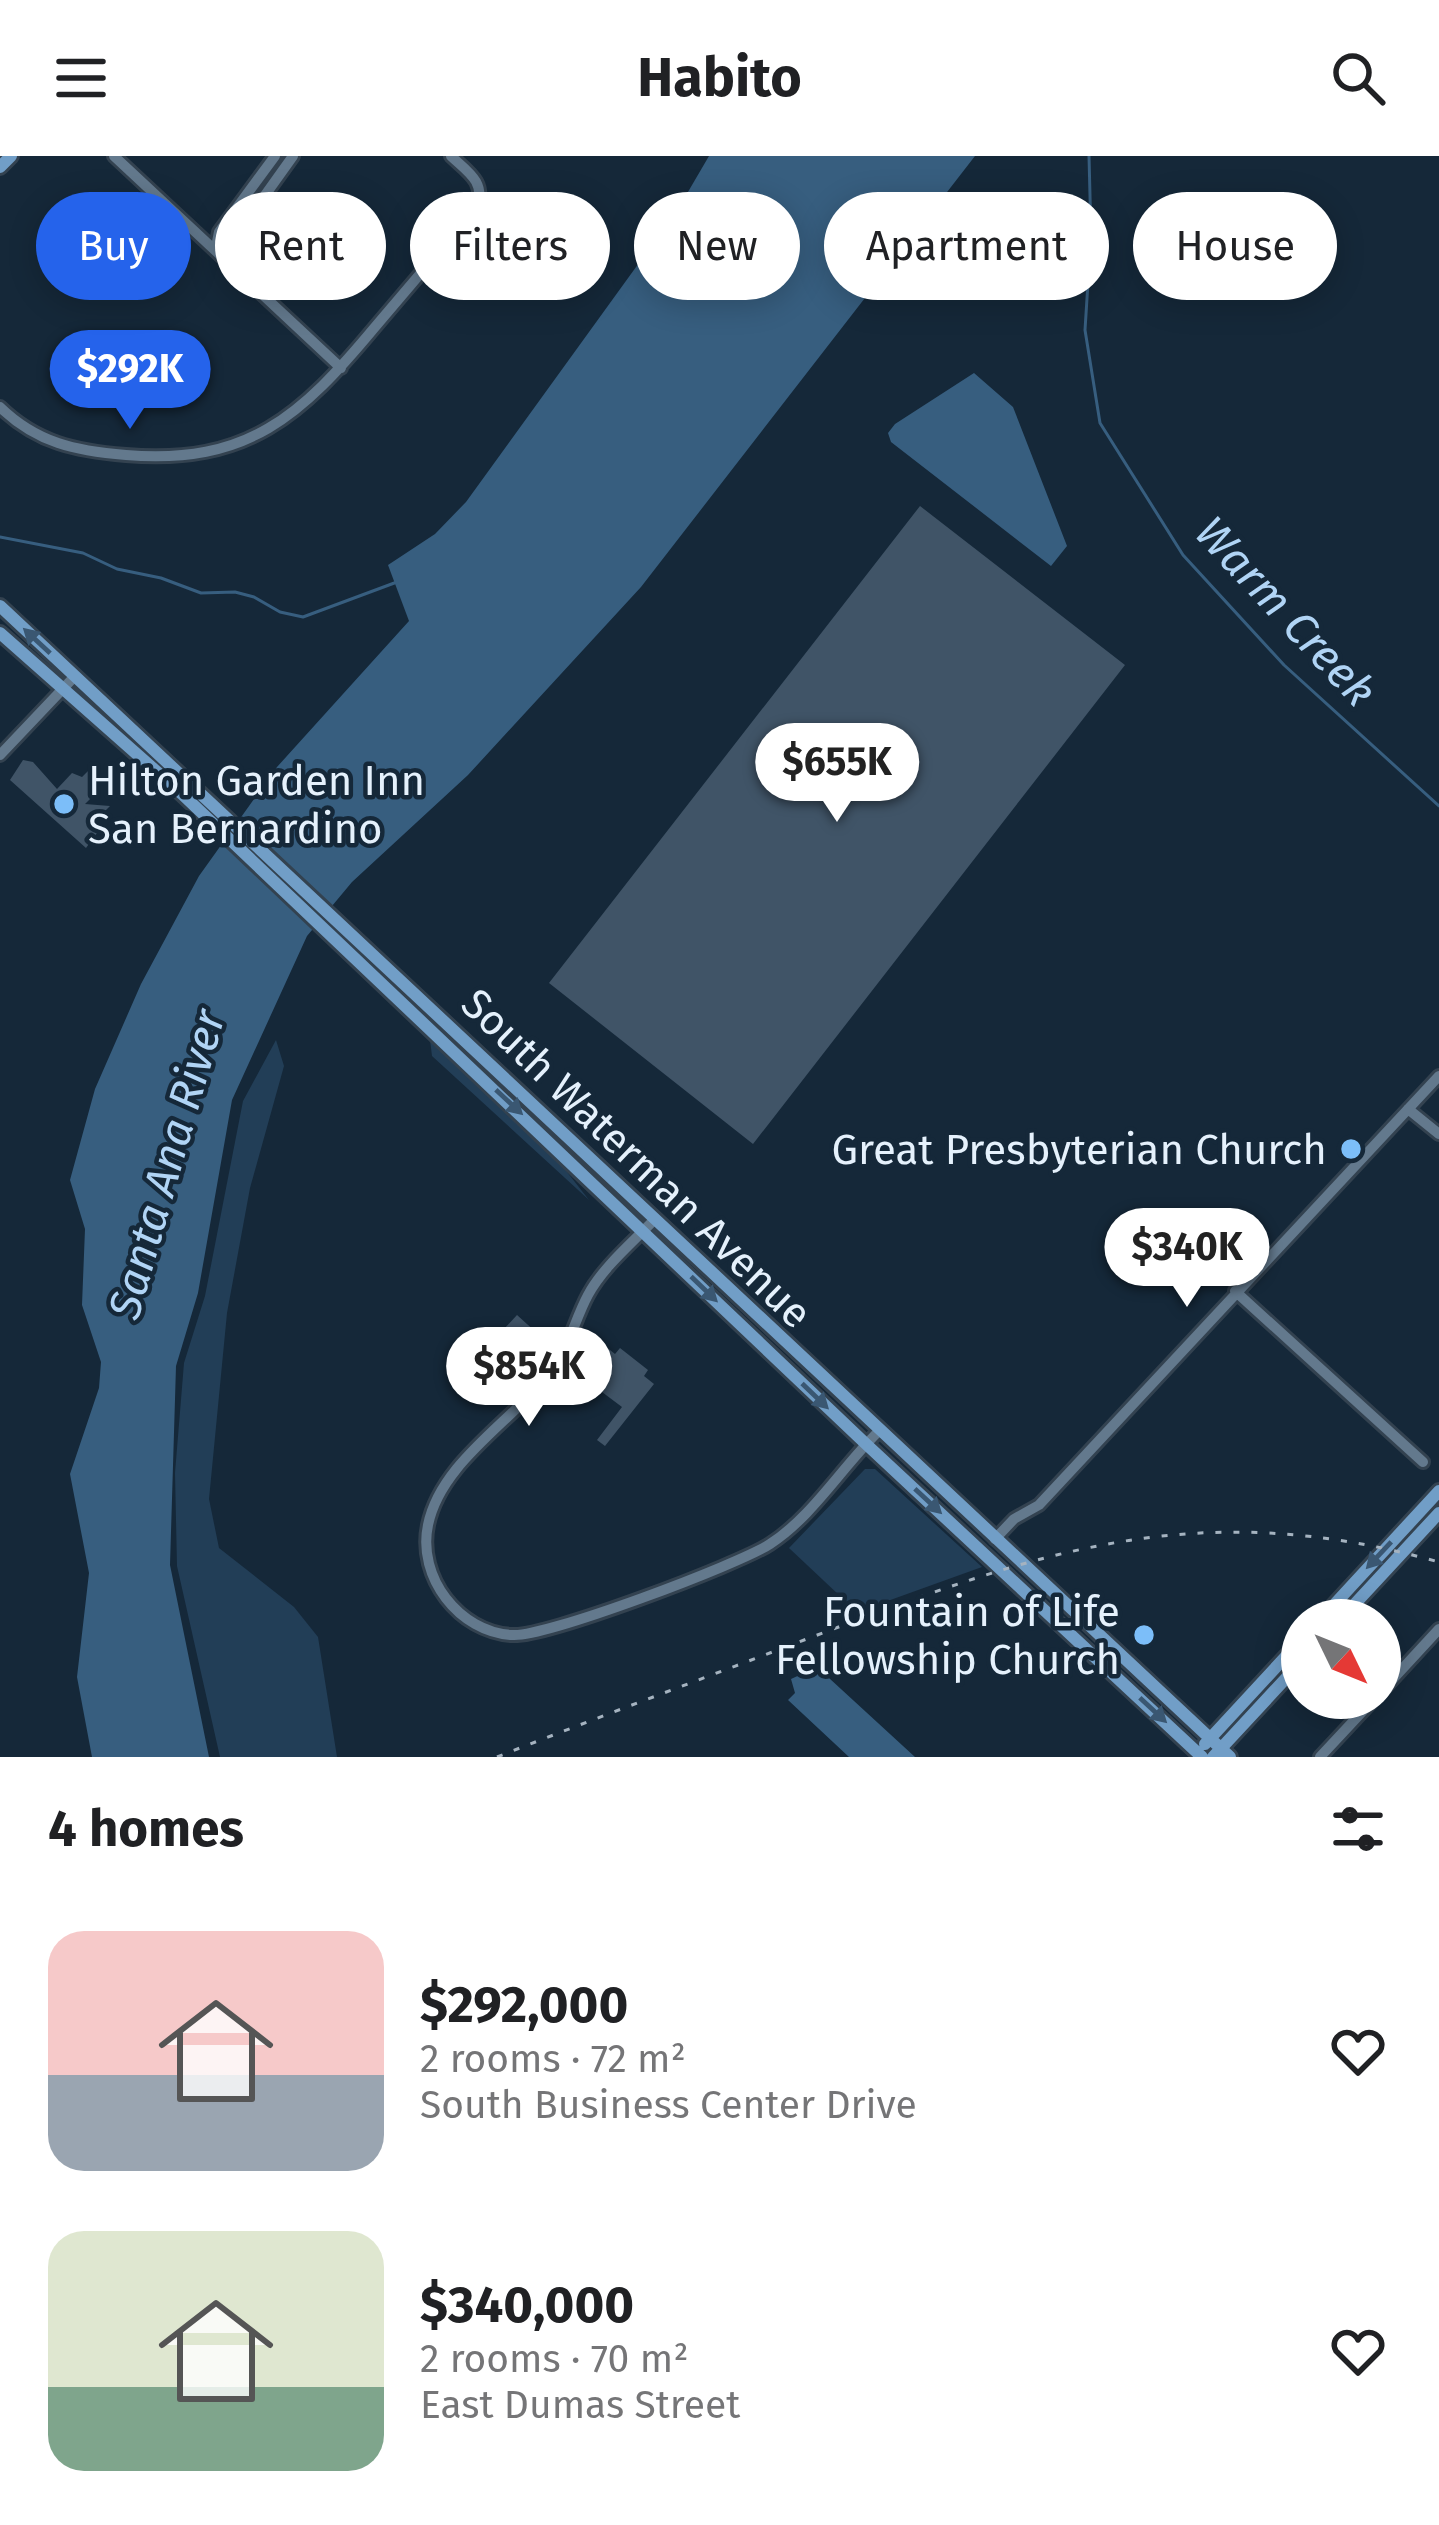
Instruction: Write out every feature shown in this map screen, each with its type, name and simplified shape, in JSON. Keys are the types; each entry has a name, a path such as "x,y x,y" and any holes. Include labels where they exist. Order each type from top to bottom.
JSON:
{"main road":[{"path":"0,167 10,156"},
{"name":"South Waterman Avenue","path":"0,606 649,1226 866,1444 1197,1755"},
{"name":"South Waterman Avenue","path":"0,633 221,822"},
{"name":"South Waterman Avenue","path":"649,1226 995,1539 1218,1750"},
{"path":"1339,1599 1439,1491"},
{"path":"1359,1599 1439,1513"},
{"path":"1218,1750 1281,1667"},
{"path":"1197,1755 1218,1750 1281,1682"}],"street":[{"path":"114,156 215,246"},
{"path":"248,192 274,156"},
{"path":"268,192 293,156"},
{"path":"0,407 19,425 76,451 196,456 261,435 305,406 341,368 477,207 482,194 479,184 451,156"},
{"path":"271,300 341,368"},
{"path":"0,755 75,676"},
{"path":"995,1539 1039,1505 1439,1076"},
{"path":"1408,1108 1439,1134"},
{"path":"649,1226 599,1278 551,1372 452,1478 433,1508 425,1545 437,1586 462,1615 484,1629 509,1636 550,1630 754,1553 785,1533 878,1432"},
{"path":"1235,1291 1423,1462"},
{"path":"1401,1670 1439,1629"},
{"path":"1321,1757 1356,1719"}],"shaded area":[{"path":"276,1040 284,1066 250,1188 227,1313 209,1499 219,1548 294,1607 318,1637 337,1757 220,1757 177,1566 175,1473 184,1363 205,1296 243,1101"},
{"path":"430,1040 560,1163 589,1200 432,1056"},
{"path":"865,1469 875,1469 982,1567 857,1612 789,1548"}],"water":[{"name":"Santa Ana River","path":"709,156 975,156 947,192 824,192 824,300 863,300 641,587 468,775 352,882 307,936 232,1100 198,1293 176,1366 170,1565 209,1757 92,1757 77,1677 89,1573 70,1474 99,1388 101,1362 82,1305 85,1229 70,1180 95,1089 141,984 199,876 277,767 409,621 388,565 435,534 466,502 634,270 634,300 800,300 800,192 688,192"},
{"path":"974,373 1013,407 1067,546 1051,566 891,442 888,433 895,424"},
{"path":"817,1667 915,1757 849,1757 788,1700 795,1693 791,1679"}],"building":[{"path":"920,506 1125,665 753,1144 549,983"},
{"name":"Hilton Garden Inn San Bernardino","path":"23,760 33,762 57,789 72,773 82,777 92,767 98,773 89,783 95,794 85,804 110,806 103,813 108,818 86,848 10,780"},
{"path":"517,1315 548,1343 506,1393 482,1371 498,1353 489,1345"},
{"path":"605,1346 615,1354 620,1348 648,1370 644,1376 654,1384 605,1446 597,1440 622,1407 582,1377"}],"waterway":[{"name":"Warm Creek","path":"1089,156 1091,235 1085,330 1100,423 1183,555 1284,665 1439,806"},
{"path":"0,537 83,553 117,569 201,593 254,597 280,612 303,617 397,582"}],"railway":[{"path":"497,1757 971,1580 1118,1542 1193,1533 1270,1533 1351,1542 1439,1562"}],"place":[{"name":"Hilton Garden Inn San Bernardino","path":"64,804"},
{"name":"Great Presbyterian Church","path":"1351,1149"},
{"name":"Fountain of Life Fellowship Church","path":"1144,1635"}]}
